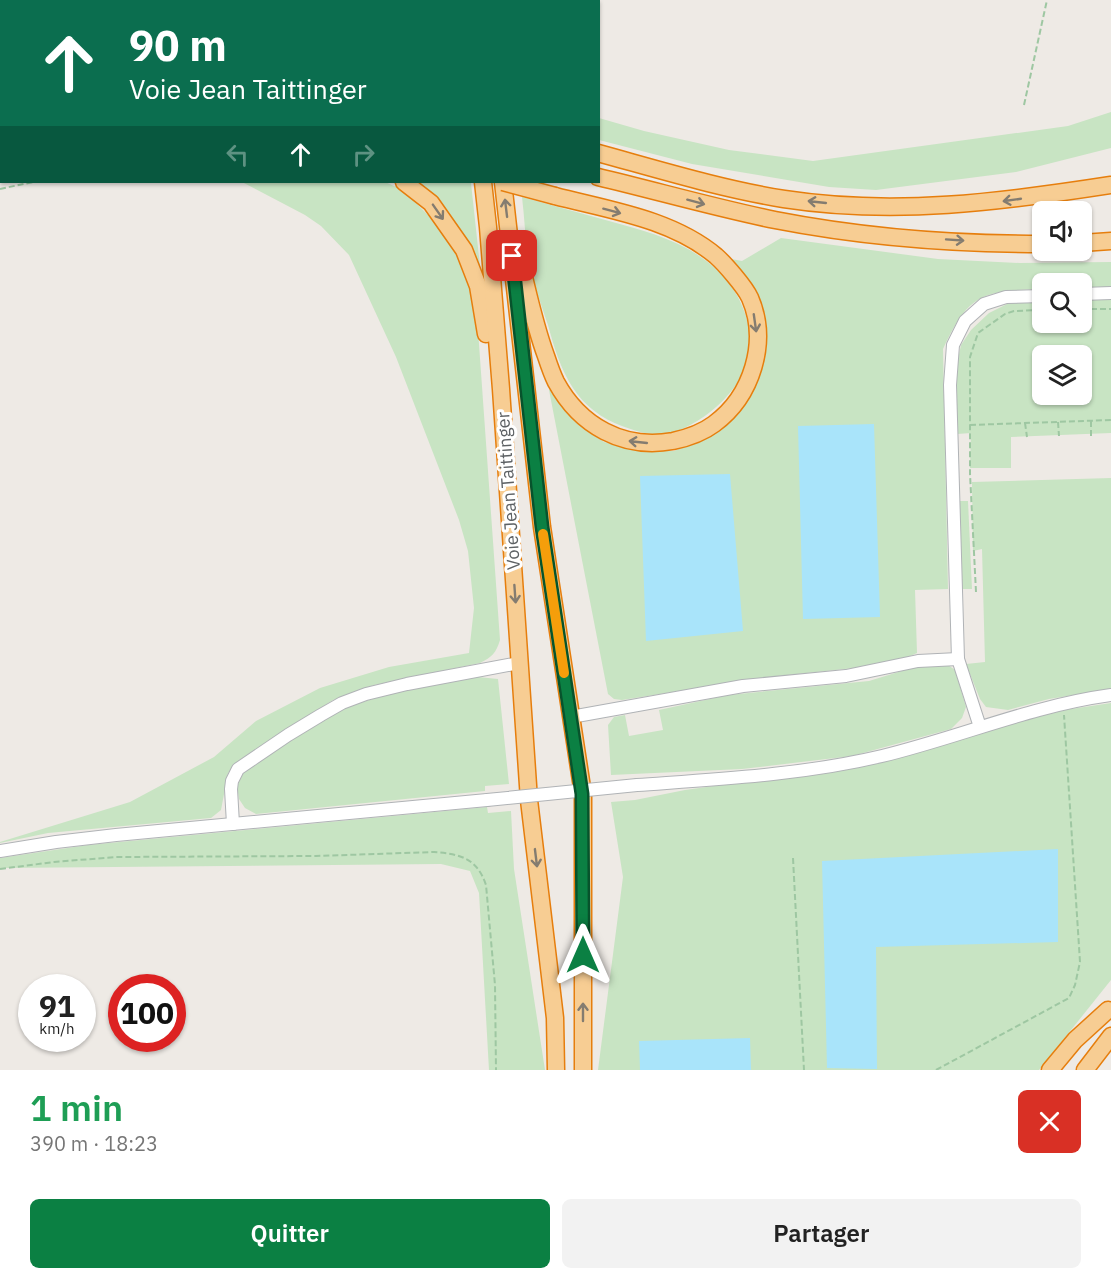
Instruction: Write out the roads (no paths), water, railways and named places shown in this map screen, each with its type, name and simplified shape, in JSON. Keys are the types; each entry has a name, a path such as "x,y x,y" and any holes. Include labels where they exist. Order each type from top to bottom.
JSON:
{"highway":[{"path":"600,154 706,182 784,199 858,207 940,207 992,203 1111,185"},
{"path":"600,178 717,207 808,226 896,237 1032,244"},
{"path":"405,183 431,203 464,250 478,286 487,343 501,389"},
{"name":"Voie Jean Taittinger","path":"483,183 489,227 529,800 555,1018"},
{"name":"Voie Jean Taittinger","path":"503,183 542,527 582,794 583,1070"},
{"path":"507,183 656,223 695,241 717,257 750,297 756,324 758,347 752,374 738,400 714,424 688,438 655,444 627,441 596,426 572,405 555,381 536,328 519,248 510,234"},
{"path":"1092,242 1111,241"},
{"path":"1050,1070 1075,1040 1110,1008"},
{"path":"1063,1070 1110,1008"},
{"path":"555,1018 556,1070"},
{"path":"555,1018 567,1059 567,1070"},
{"path":"1085,1070 1111,1036"}],"street":[{"path":"1092,294 1111,293"},
{"path":"980,727 958,659 950,385 952,345 965,321 984,304 1006,297 1032,296"},
{"path":"571,717 743,686 846,676 918,661 958,659"},
{"path":"233,824 231,789 238,769 288,735 342,703 366,694 407,684 519,663"},
{"path":"0,851 116,834 833,766 882,756 1064,703 1111,695"}],"water":[{"path":"874,424 880,617 803,619 798,426"},
{"path":"730,474 743,631 646,641 640,476"},
{"path":"1058,849 1058,942 876,947 877,1069 827,1068 822,861"},
{"path":"750,1038 751,1070 640,1070 639,1041"}]}
